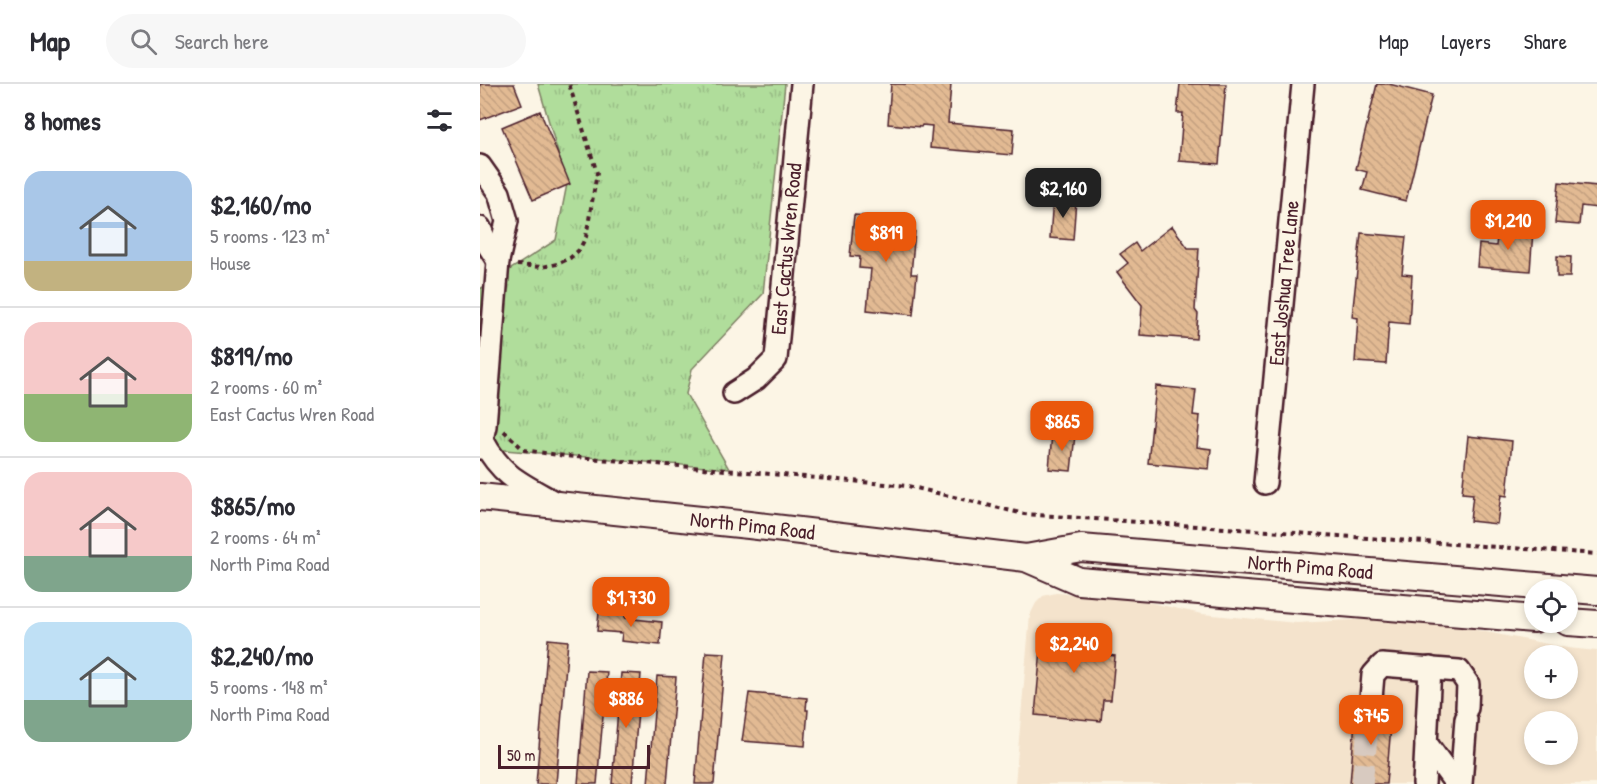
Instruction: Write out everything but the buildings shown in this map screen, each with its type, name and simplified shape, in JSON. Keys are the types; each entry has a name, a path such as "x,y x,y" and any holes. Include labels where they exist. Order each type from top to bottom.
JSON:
{"main road":[{"name":"North Pima Road","path":"480,497 748,525 1026,558 1079,581 1524,618"},
{"name":"North Pima Road","path":"1026,558 1081,548 1597,591"},
{"path":"1578,623 1597,624"}],"street":[{"name":"East Cactus Wren Road","path":"734,393 756,379 776,359 802,84"},
{"name":"East Joshua Tree Lane","path":"1265,483 1303,84"},
{"path":"480,166 499,193 507,221 498,261 482,438 492,459 507,476 558,505"},
{"path":"480,228 498,261"},
{"path":"1370,710 1373,675 1382,665 1459,671 1468,684 1458,784"},
{"path":"1425,784 1430,668"},
{"path":"1426,742 1458,784"}],"path":[{"path":"521,265 543,267 570,258 579,250 586,237 597,173 569,84"},
{"path":"482,438 502,430 524,450 555,455 761,475 908,486 1024,514 1597,554"}],"shaded area":[{"path":"1056,593 1133,599 1202,614 1297,623 1370,619 1461,627 1553,645 1524,645 1524,699 1578,699 1578,649 1597,651 1597,784 1015,784 1030,615 1036,603 1043,596"}],"green space":[{"path":"538,84 785,84 763,294 692,369 686,394 729,469 480,448 480,289 556,240 567,184"}],"tunnel":[{"path":"1362,784 1370,710"}]}
